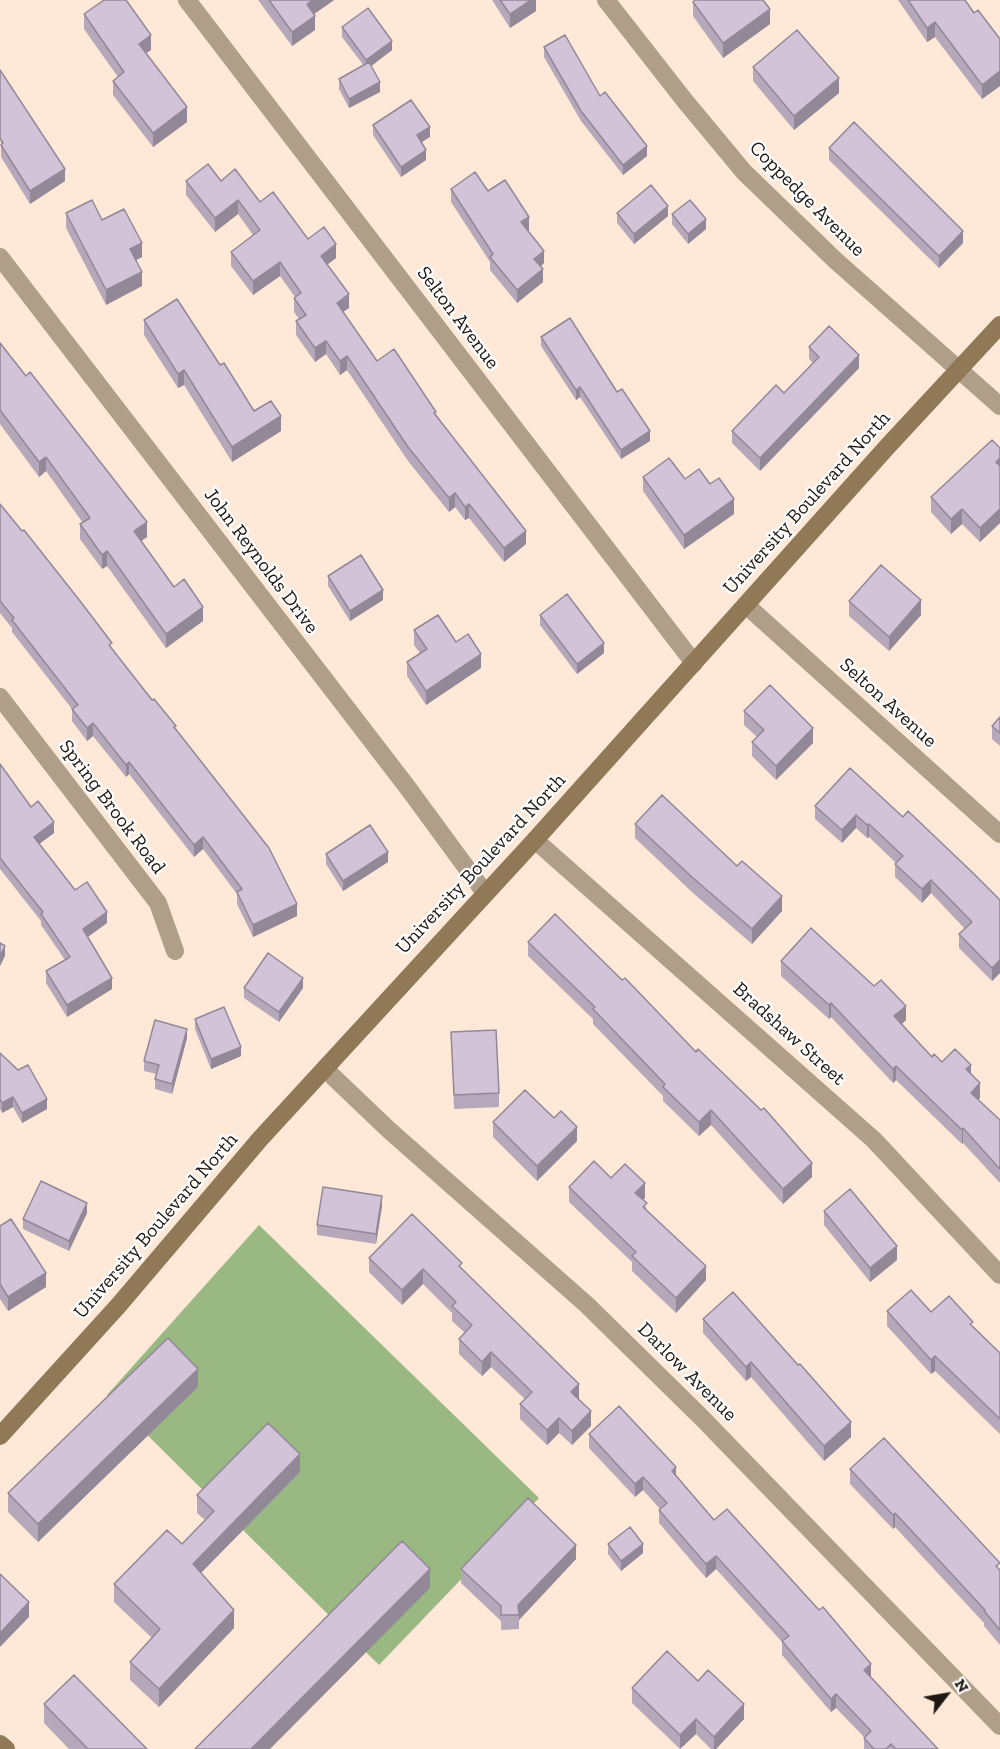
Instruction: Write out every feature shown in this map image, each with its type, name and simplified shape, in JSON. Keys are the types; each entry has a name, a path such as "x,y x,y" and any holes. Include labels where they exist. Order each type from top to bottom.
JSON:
{"street":[{"name":"Selton Avenue","path":"187,0 694,663"},
{"name":"Coppedge Avenue","path":"606,0 744,172 834,260 1000,406"},
{"name":"John Reynolds Drive","path":"0,257 408,788 485,893"},
{"name":"University Boulevard North","path":"0,1436 118,1306 260,1139 535,840 1000,325"},
{"name":"Selton Avenue","path":"746,605 1000,834"},
{"name":"Spring Brook Road","path":"0,697 158,903 175,951"},
{"name":"Bradshaw Street","path":"535,840 874,1140 1000,1275"},
{"name":"Darlow Avenue","path":"325,1069 604,1321 726,1442 1000,1726"},
{"path":"0,1744 6,1749"}],"green space":[{"path":"259,1225 539,1498 379,1665 107,1395"}],"building":[{"path":"104,0 126,0 151,35 139,44 187,107 153,133 113,81 124,72 84,14"},
{"path":"269,0 313,0 307,4 315,16 292,32"},
{"path":"500,0 531,0 510,14"},
{"path":"695,0 763,0 770,9 723,43 693,2"},
{"path":"908,0 965,0 974,13 978,10 1000,39 1000,71 982,85 935,22 927,28"},
{"path":"368,8 392,41 366,60 342,27"},
{"path":"797,30 839,78 794,116 753,67"},
{"path":"565,35 600,96 605,92 647,146 623,165 581,111 544,47"},
{"path":"369,62 380,82 349,99 339,79"},
{"path":"0,70 65,169 30,191 1,145 3,143 0,138"},
{"path":"411,100 430,127 417,135 426,150 401,167 373,125"},
{"path":"854,122 963,231 939,256 829,148"},
{"path":"208,164 221,181 235,169 260,202 273,192 308,239 324,227 336,244 321,256 349,294 337,303 377,361 394,349 436,412 434,413 526,531 504,548 469,504 465,507 455,493 449,498 408,447 347,356 340,361 326,341 315,348 296,321 306,315 294,298 301,293 280,262 253,281 231,252 260,230 238,200 215,218 186,181"},
{"path":"475,172 488,191 505,180 529,217 521,222 544,251 534,259 543,269 517,290 490,257 493,254 451,189"},
{"path":"651,185 668,206 634,234 617,213"},
{"path":"92,200 102,220 124,209 142,243 130,249 142,272 106,290 66,213"},
{"path":"690,200 706,219 688,234 672,214"},
{"path":"177,299 220,365 224,363 254,411 271,401 281,416 232,447 184,370 178,374 144,320"},
{"path":"570,318 617,392 622,389 650,431 621,450 580,387 576,390 541,337"},
{"path":"829,326 859,355 760,458 732,431 776,385 784,393 819,357 809,347"},
{"path":"0,343 26,376 30,372 147,522 134,531 174,587 184,579 203,607 166,634 107,551 102,555 80,524 90,518 46,457 39,462 0,410"},
{"path":"992,440 1000,448 1000,458 996,462 1000,466 1000,509 980,528 962,509 951,519 931,497"},
{"path":"669,458 685,479 699,469 710,484 719,478 734,499 684,535 643,477"},
{"path":"0,504 22,531 24,530 80,601 112,643 109,645 152,700 154,699 176,726 174,727 269,848 297,904 253,925 237,892 242,889 203,837 194,845 129,762 126,765 93,723 87,728 72,709 78,705 12,620 14,618 0,601"},
{"path":"361,555 383,590 350,611 328,576"},
{"path":"881,565 921,600 889,637 849,601"},
{"path":"567,594 604,643 577,664 540,615"},
{"path":"438,615 456,642 468,634 481,654 426,691 407,662 427,649 414,630"},
{"path":"770,685 813,728 776,766 752,742 764,730 744,711"},
{"path":"1000,717 1000,733 992,726"},
{"path":"0,764 31,807 38,801 54,822 34,837 75,890 87,882 107,912 83,929 112,978 67,1005 46,971 70,957 41,914 43,912 0,858"},
{"path":"850,768 903,817 908,811 1000,900 1000,960 992,968 959,934 972,922 931,880 922,889 895,864 903,856 856,815 842,830 815,806"},
{"path":"662,795 737,866 742,861 782,896 752,929 635,824"},
{"path":"370,825 388,852 343,881 326,854"},
{"path":"555,914 622,980 625,978 696,1052 698,1049 761,1110 764,1108 812,1163 783,1189 711,1110 699,1122 663,1087 665,1084 593,1009 595,1007 528,942"},
{"path":"811,928 874,986 881,980 906,1006 894,1016 932,1057 934,1054 942,1062 955,1049 971,1065 966,1069 980,1083 971,1093 1000,1120 1000,1169 963,1128 962,1130 896,1066 893,1069 831,1003 829,1005 781,961"},
{"path":"0,943 5,946 0,956"},
{"path":"268,953 303,978 279,1012 244,988"},
{"path":"224,1007 241,1047 211,1059 195,1019"},
{"path":"155,1020 187,1029 172,1084 155,1079 159,1065 144,1061"},
{"path":"496,1030 499,1093 454,1095 451,1032"},
{"path":"0,1053 18,1070 28,1065 47,1099 22,1113 13,1097 2,1103 0,1099"},
{"path":"525,1090 554,1118 561,1111 577,1127 537,1166 493,1122"},
{"path":"594,1161 611,1178 625,1164 645,1183 635,1193 647,1203 643,1207 706,1266 676,1298 632,1256 636,1252 569,1187"},
{"path":"41,1181 87,1203 69,1241 23,1219"},
{"path":"323,1187 382,1196 376,1234 317,1225"},
{"path":"850,1189 897,1246 870,1268 824,1211"},
{"path":"412,1214 462,1263 459,1266 579,1384 571,1392 591,1411 572,1431 559,1418 547,1430 520,1404 532,1392 491,1352 482,1362 459,1339 472,1325 452,1306 456,1302 423,1269 402,1290 369,1258"},
{"path":"11,1219 46,1273 8,1297 0,1284 0,1226"},
{"path":"911,1290 931,1312 949,1296 973,1322 970,1324 1000,1353 1000,1419 935,1356 931,1360 887,1311"},
{"path":"733,1292 851,1422 824,1446 751,1362 746,1367 703,1319"},
{"path":"168,1338 198,1369 38,1524 8,1493"},
{"path":"619,1406 676,1467 672,1471 714,1520 727,1509 819,1610 823,1607 871,1664 864,1670 938,1749 896,1749 891,1744 886,1749 874,1749 864,1738 871,1731 836,1694 831,1699 782,1641 789,1636 716,1556 706,1564 659,1510 667,1503 643,1477 635,1484 589,1434"},
{"path":"268,1423 300,1454 193,1564 234,1610 159,1689 130,1662 160,1629 114,1584 167,1530 182,1544 214,1511 197,1495"},
{"path":"884,1438 1000,1563 996,1566 1000,1570 1000,1630 985,1610 895,1513 893,1515 850,1469"},
{"path":"528,1498 576,1545 518,1605 519,1615 501,1615 501,1606 461,1569"},
{"path":"630,1527 643,1544 621,1561 608,1544"},
{"path":"402,1541 430,1569 251,1749 195,1749"},
{"path":"0,1574 29,1602 0,1633"},
{"path":"667,1651 698,1681 708,1670 744,1704 714,1737 696,1719 680,1735 632,1688"},
{"path":"74,1675 147,1749 88,1749 44,1704"}]}
